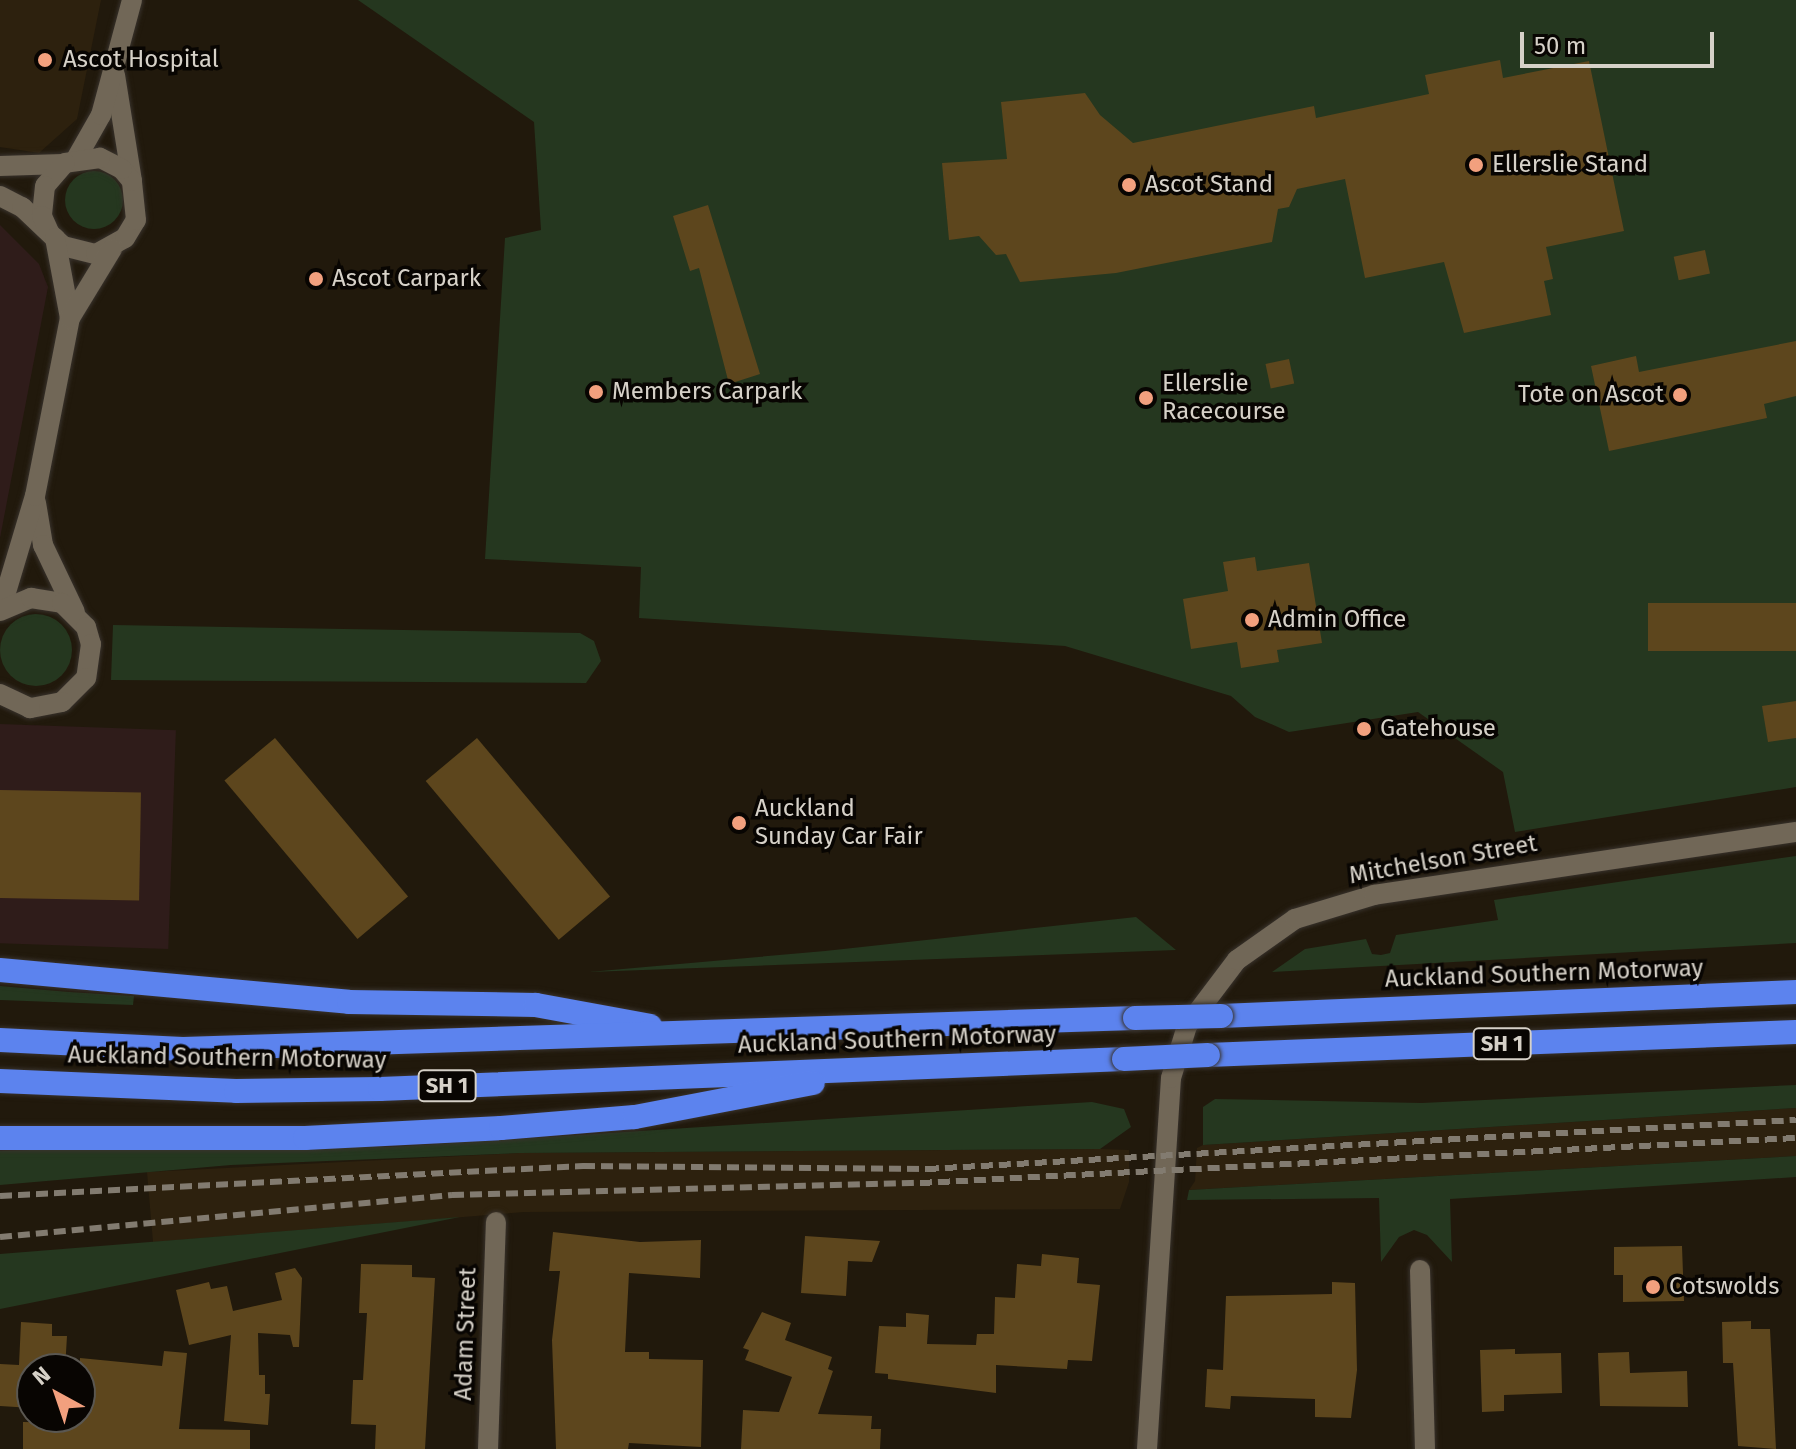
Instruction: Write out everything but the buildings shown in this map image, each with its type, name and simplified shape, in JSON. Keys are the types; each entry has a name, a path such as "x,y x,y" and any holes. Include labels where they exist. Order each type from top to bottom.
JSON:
{"highway":[{"path":"0,970 349,1002 536,1005 697,1035"},
{"name":"Auckland Southern Motorway","path":"0,1040 183,1049 697,1035 1796,992"},
{"name":"Auckland Southern Motorway","path":"0,1081 268,1091 1796,1032"},
{"path":"0,1138 305,1138 501,1128 635,1117 894,1068"}],"street":[{"path":"70,318 52,235 42,216 45,186 71,161 101,115 132,0"},
{"path":"1,610 35,496 70,318 112,249 125,238 138,215 115,71"},
{"path":"0,166 107,160 132,181"},
{"path":"0,196 22,207 52,235 85,254 112,249"},
{"path":"0,694 30,708 55,704 75,692 86,678 91,644 43,545 35,496"},
{"path":"1,610 15,601 47,598 75,613"},
{"name":"Mitchelson Street","path":"1147,1449 1171,1078 1187,1026 1237,960 1295,919 1374,895 1796,832"},
{"name":"Adam Street","path":"488,1449 496,1222"},
{"path":"1420,1270 1425,1449"}],"shaded area":[{"name":"Ascot Hospital","path":"0,0 101,0 77,119 39,153 0,147"},
{"path":"0,225 39,264 48,287 0,538"},
{"path":"0,724 176,730 168,949 0,943"},
{"path":"1796,1108 1796,1156 1189,1190 1195,1181 1197,1148 1203,1145"},
{"path":"1129,1150 1129,1182 1120,1209 524,1212 153,1242 147,1172 520,1153"}],"green space":[{"name":"Ellerslie Racecourse","path":"358,0 1796,0 1796,787 1515,832 1503,772 1418,712 1289,732 1255,717 1231,696 1065,646 639,618 641,567 485,559 505,238 541,230 534,122"},
{"path":"94,171 115,179 123,200 115,221 94,229 73,221 65,200 73,179"},
{"path":"36,614 56,620 66,630 72,650 66,670 56,680 36,686 16,680 6,670 0,650 6,630 16,620"},
{"path":"113,625 580,633 594,641 601,661 586,683 111,680"},
{"path":"1796,856 1796,943 1272,972 1305,949 1366,939 1372,954 1381,955 1390,953 1396,935 1498,920 1494,900"},
{"path":"1136,917 1176,950 589,972 825,951"},
{"path":"0,986 134,996 133,1005 0,1000"},
{"path":"1796,1085 1796,1108 1203,1145 1203,1107 1215,1099 1422,1103"},
{"path":"1092,1102 1124,1109 1131,1127 1100,1149 520,1153 231,1165 0,1185 0,1151 180,1145 390,1147"},
{"path":"1796,1156 1796,1177 1450,1199 1452,1262 1427,1235 1414,1230 1399,1237 1381,1262 1379,1198 1187,1200 1189,1190"},
{"path":"460,1217 0,1309 0,1254"}],"railway":[{"path":"0,1196 583,1166 927,1169 1796,1120"},
{"path":"0,1237 452,1195 920,1183 1796,1138"}],"place":[{"name":"Ascot Hospital","path":"45,60"},
{"name":"Ellerslie Stand","path":"1476,165"},
{"name":"Ascot Stand","path":"1129,185"},
{"name":"Ascot Carpark","path":"316,279"},
{"name":"Members Carpark","path":"596,392"},
{"name":"Tote on Ascot","path":"1680,395"},
{"name":"Ellerslie Racecourse","path":"1146,398"},
{"name":"Admin Office","path":"1252,620"},
{"name":"Gatehouse","path":"1364,729"},
{"name":"Auckland Sunday Car Fair","path":"739,823"},
{"name":"Cotswolds","path":"1653,1287"}]}
